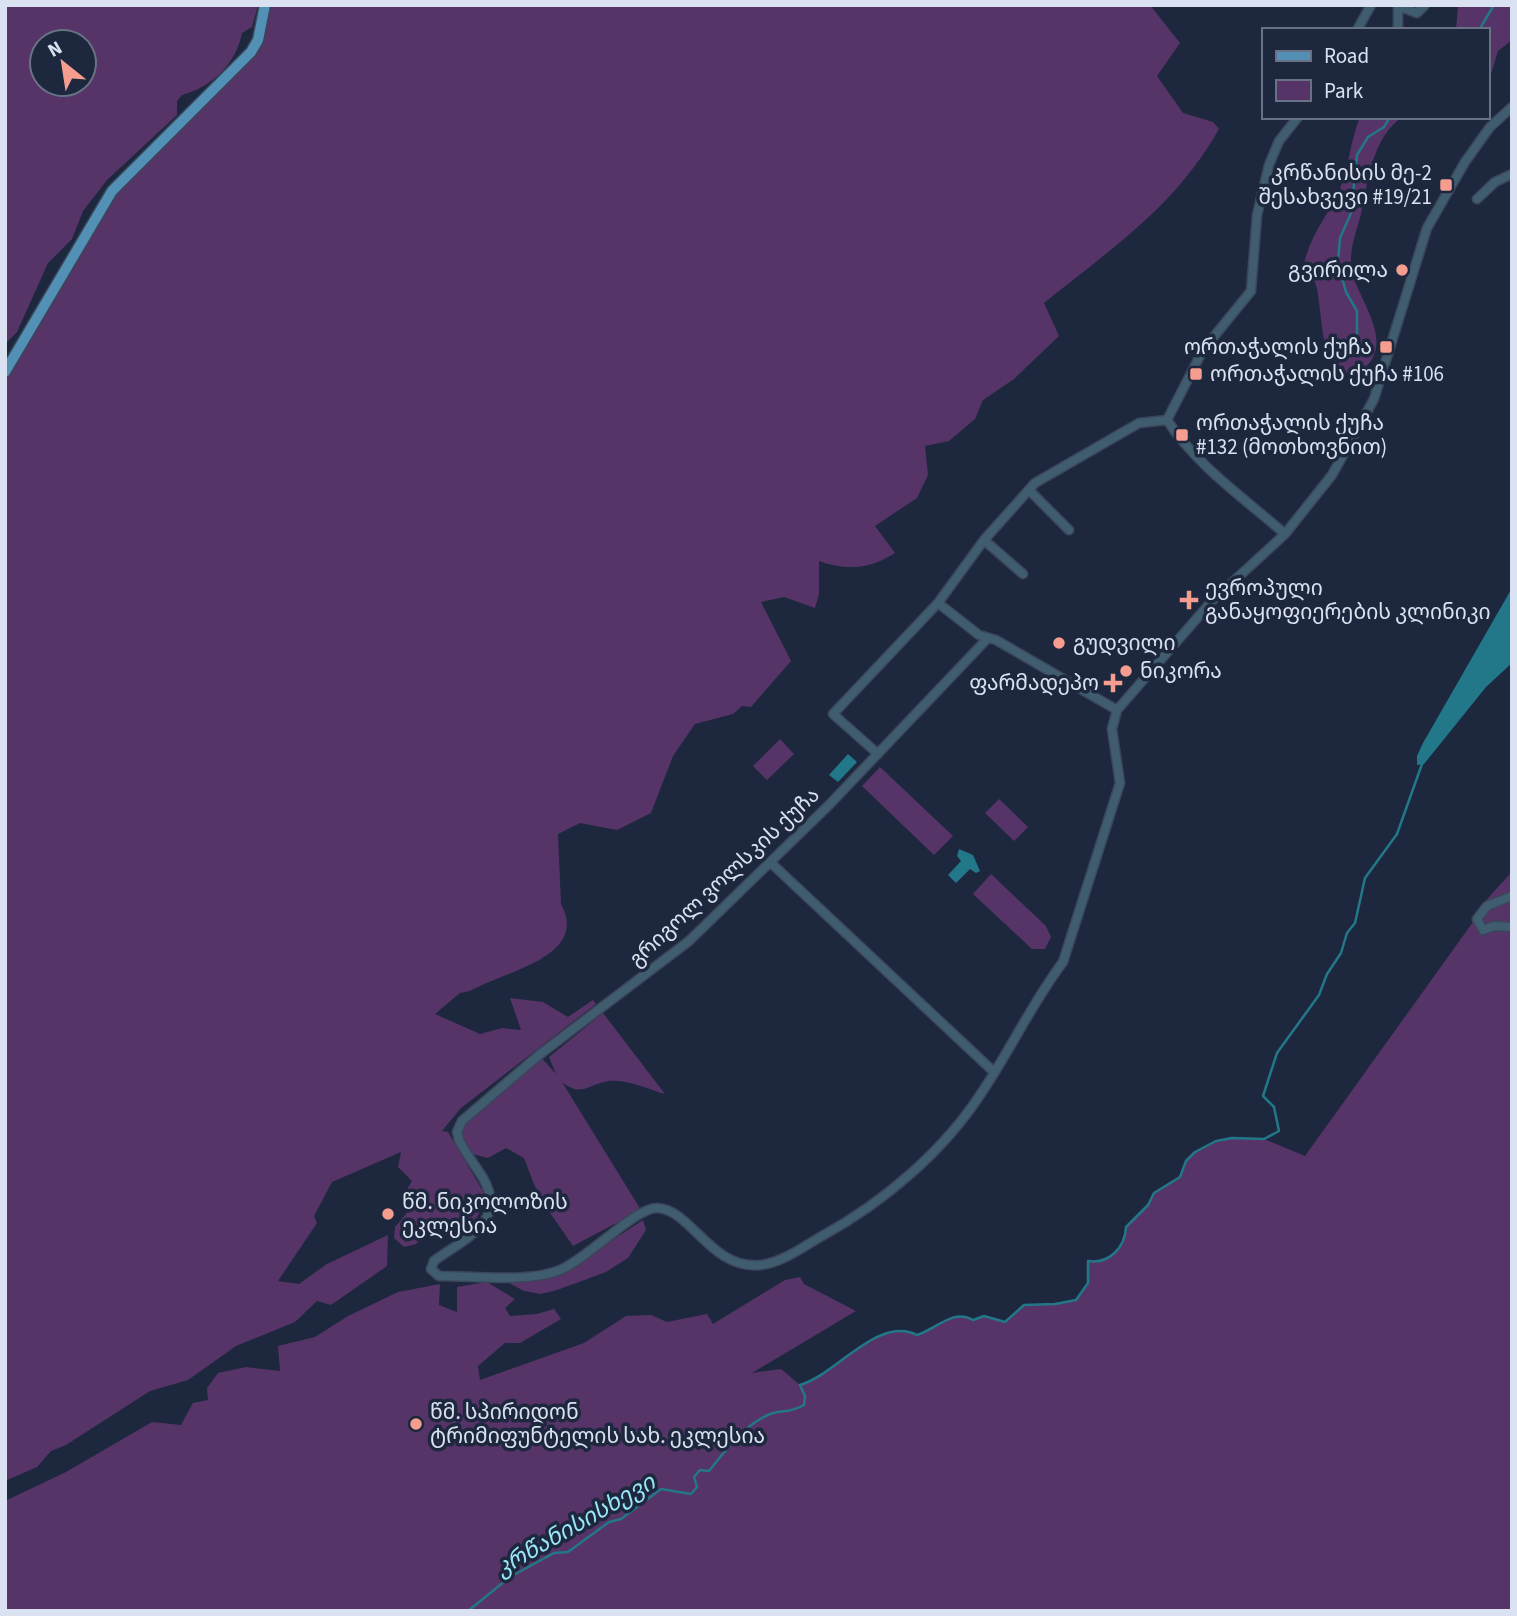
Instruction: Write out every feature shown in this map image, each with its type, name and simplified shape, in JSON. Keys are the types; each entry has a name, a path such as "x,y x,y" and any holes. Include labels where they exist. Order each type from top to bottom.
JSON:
{"main road":[{"path":"5,372 103,203 126,173 251,52 258,40 265,5"}],"street":[{"path":"1358,28 1371,5"},
{"path":"1398,28 1398,6 1416,13 1425,5"},
{"path":"771,863 994,1072 1063,962 1120,783 1112,729 1117,709 1212,601 1285,534 1332,475 1367,416 1399,322 1422,240 1433,216 1465,162 1490,127 1512,107"},
{"path":"1167,420 1203,349 1251,291 1257,215 1269,165 1279,141 1296,119"},
{"path":"1477,199 1495,182 1511,176"},
{"path":"1167,420 1224,483 1285,534"},
{"path":"878,754 833,714 938,603 984,540 1029,490 1051,472 1080,459 1139,423 1167,420"},
{"path":"1029,490 1069,530"},
{"path":"984,540 1023,574"},
{"path":"938,603 987,639 996,640 1117,709"},
{"name":"გრიგოლ ვოლსკის ქუჩა","path":"987,639 771,863 689,941 539,1055 462,1121 457,1132 459,1140 492,1197 492,1209 485,1222 434,1261 431,1269 439,1276 537,1276 561,1270 644,1210 656,1208 670,1210 730,1261 760,1266 778,1260 850,1222 899,1183 948,1136 994,1072"},
{"path":"1512,896 1487,906 1477,919 1483,930 1494,926 1512,927"}],"green space":[{"path":"5,5 258,5 252,27 242,33 234,55 221,73 203,86 182,95 177,101 177,115 107,180 83,211 72,239 48,263 17,332 5,344"},
{"path":"264,5 1150,5 1180,43 1157,76 1183,113 1213,122 1219,129 1182,182 1162,204 1118,244 1044,303 1059,336 1014,379 983,400 975,419 949,441 925,446 928,475 917,498 875,526 895,553 858,567 819,561 819,594 815,608 784,597 761,602 791,661 751,707 742,706 733,714 695,724 673,756 651,813 617,830 580,823 558,834 561,904 567,922 564,937 554,950 521,969 460,993 435,1014 480,1034 502,1028 521,1030 510,998 543,1002 568,1017 593,1000 596,1004 461,1108 442,1131 448,1132 483,1191 480,1213 472,1223 455,1238 428,1230 416,1244 404,1247 394,1238 395,1227 412,1207 404,1194 412,1181 398,1167 401,1152 332,1182 314,1216 317,1223 278,1281 299,1284 327,1264 388,1235 387,1266 331,1305 317,1301 295,1322 236,1346 188,1380 150,1391 66,1445 51,1451 37,1467 5,1481 5,372 96,215 236,64 260,29"},
{"path":"1458,5 1512,5 1512,40 1498,51 1489,80 1489,28 1456,28"},
{"path":"1359,119 1400,119 1384,137 1373,161 1352,250 1352,272 1372,319 1376,348 1371,361 1361,370 1343,373 1336,372 1327,352 1316,286 1304,264 1315,235 1339,191"},
{"path":"780,739 794,754 767,780 753,766"},
{"path":"880,767 953,836 934,855 862,786"},
{"path":"999,799 1028,827 1014,841 985,813"},
{"path":"1512,871 1512,1611 5,1611 5,1501 66,1472 152,1422 181,1425 193,1403 208,1400 207,1388 218,1373 246,1367 280,1371 278,1346 315,1337 348,1316 398,1292 440,1284 439,1305 457,1312 457,1287 487,1282 515,1299 505,1308 510,1316 537,1314 554,1309 561,1319 520,1343 505,1343 478,1366 480,1380 584,1343 626,1316 651,1315 667,1322 707,1314 713,1324 785,1280 800,1277 804,1284 856,1311 752,1373 781,1369 800,1385 814,1379 873,1339 888,1333 903,1331 918,1335 959,1317 973,1320 984,1316 1005,1322 1024,1305 1076,1300 1088,1283 1088,1261 1109,1257 1119,1248 1126,1227 1148,1205 1154,1193 1179,1177 1186,1161 1195,1152 1216,1141 1232,1138 1264,1139 1305,1156 1479,910"},
{"path":"991,874 1046,926 1051,937 1045,949 1032,949 973,894"},
{"path":"603,1013 665,1094 623,1081 609,1081 580,1090 562,1082 641,1210 573,1246 539,1197 524,1158 506,1148 488,1158 472,1154 457,1132 481,1105 539,1055 556,1074 549,1057"},
{"path":"643,1220 646,1230 628,1258 606,1272 541,1294 524,1291 503,1280 560,1274"}],"shaded area":[{"path":"1512,588 1512,663 1486,687 1424,764 1417,765 1417,756 1423,743"},
{"path":"848,754 857,762 838,782 829,775"},
{"path":"959,849 973,855 980,871 976,873 970,869 956,883 948,875 961,861 957,856"}],"waterway":[{"path":"1480,28 1494,5"},
{"path":"1357,340 1357,311 1346,292 1338,263 1340,238 1351,213 1357,155 1368,137 1384,127 1389,119"},
{"name":"კრწანისისხევი","path":"468,1611 510,1577 554,1553 568,1552 609,1522 621,1519 661,1489 691,1494 697,1487 694,1477 700,1470 709,1471 745,1430 763,1417 804,1405 805,1396 800,1385 814,1379 872,1339 902,1331 917,1335 959,1316 973,1320 984,1316 1005,1322 1024,1305 1076,1300 1088,1283 1088,1261 1103,1260 1119,1248 1126,1227 1148,1205 1154,1193 1180,1177 1186,1161 1195,1152 1216,1141 1232,1138 1264,1139 1279,1131 1274,1107 1263,1096 1277,1053 1319,995 1327,974 1341,953 1347,933 1355,923 1365,878 1397,834 1422,764"}],"place":[{"name":"კრწანისის მე-2 შესახვევი #19/21","path":"1446,185"},
{"name":"გვირილა","path":"1402,270"},
{"name":"ორთაჭალის ქუჩა","path":"1386,347"},
{"name":"ორთაჭალის ქუჩა #106","path":"1196,374"},
{"name":"ორთაჭალის ქუჩა #132 (მოთხოვნით)","path":"1182,435"},
{"name":"ევროპული განაყოფიერების კლინიკი","path":"1189,600"},
{"name":"გუდვილი","path":"1059,643"},
{"name":"ნიკორა","path":"1126,671"},
{"name":"ფარმადეპო","path":"1113,683"},
{"name":"წმ. ნიკოლოზის ეკლესია","path":"388,1214"},
{"name":"წმ. სპირიდონ ტრიმიფუნტელის სახ. ეკლესია","path":"416,1424"}]}
